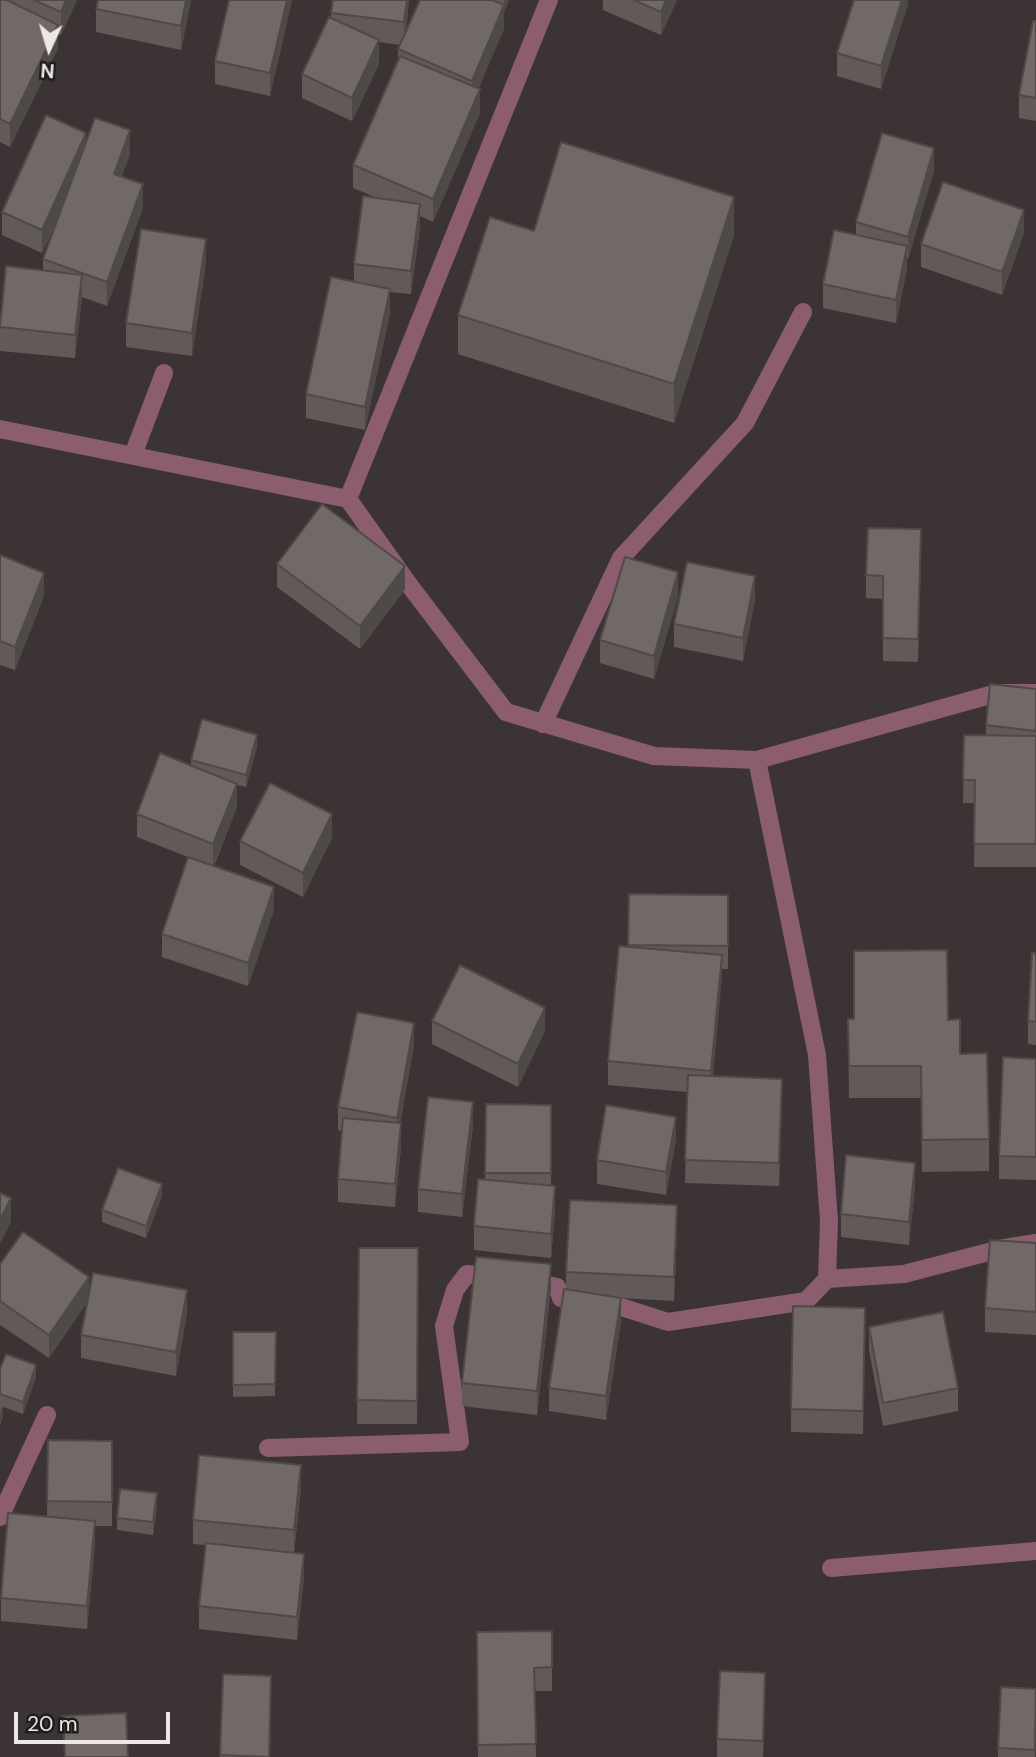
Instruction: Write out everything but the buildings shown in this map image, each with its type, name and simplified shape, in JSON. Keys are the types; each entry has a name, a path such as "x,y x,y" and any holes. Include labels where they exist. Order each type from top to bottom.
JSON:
{"street":[{"path":"348,499 549,0"},
{"path":"543,724 621,558 745,422 803,312"},
{"path":"132,455 164,373"},
{"path":"0,429 348,499 506,712 654,756 757,760 997,693 1036,693"},
{"path":"268,1448 460,1442 444,1326 455,1290 467,1274 557,1287 561,1298 618,1306 668,1322 806,1301 827,1279 829,1221 817,1055 757,760"},
{"path":"827,1279 904,1274 1004,1248 1036,1243"},
{"path":"0,1517 47,1415"},
{"path":"831,1568 1036,1552"}]}
